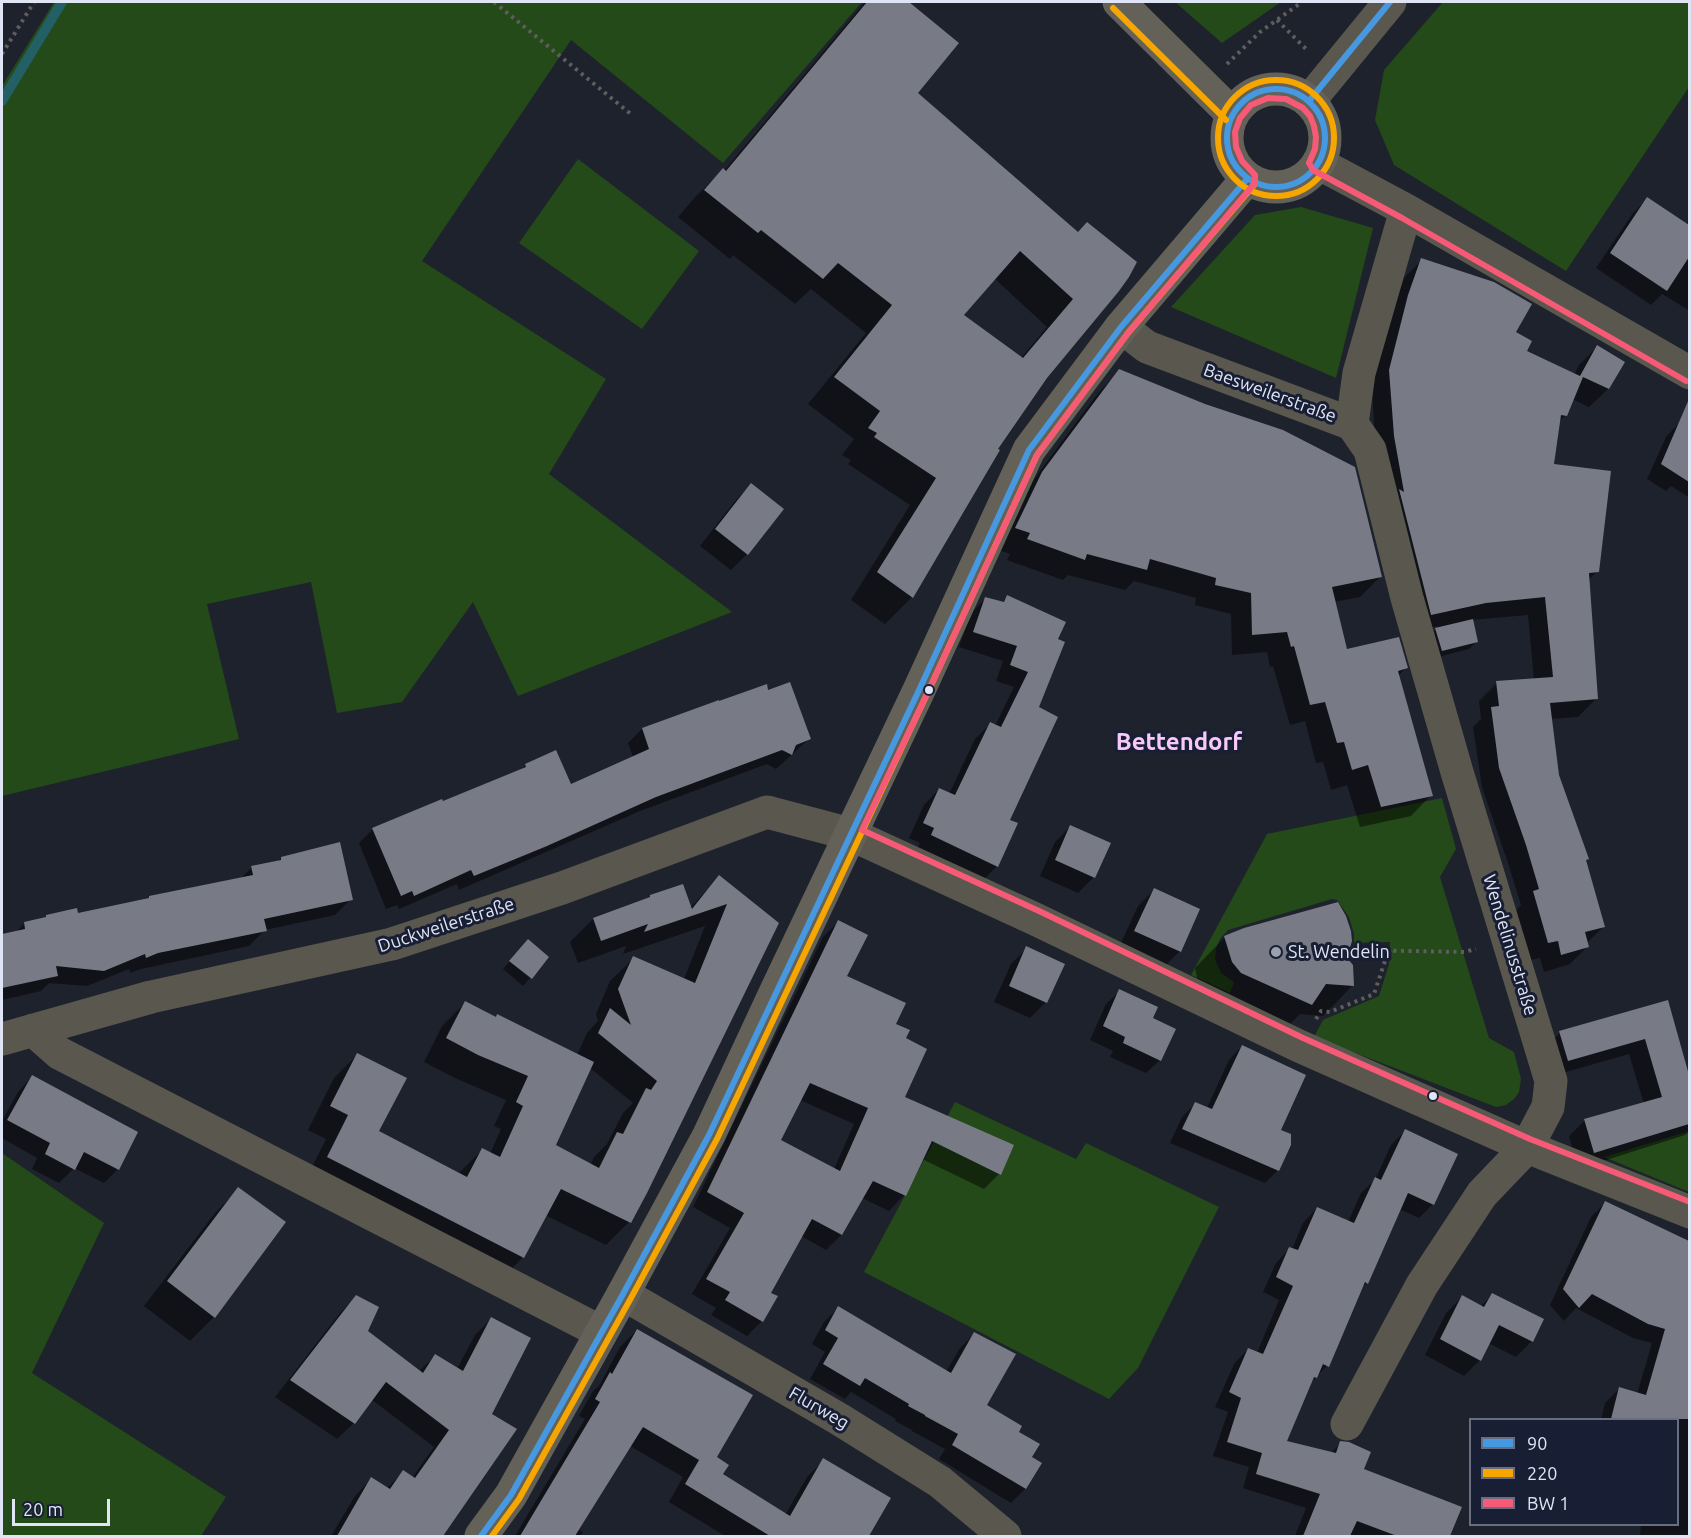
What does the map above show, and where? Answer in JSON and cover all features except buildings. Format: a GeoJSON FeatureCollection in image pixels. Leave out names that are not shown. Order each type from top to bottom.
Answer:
{"type":"FeatureCollection","features":[{"type":"Feature","properties":{"kind":"main road"},"geometry":{"type":"LineString","coordinates":[[1119,2],[1232,114]]}},
{"type":"Feature","properties":{"kind":"main road"},"geometry":{"type":"LineString","coordinates":[[1267,89],[1289,90],[1309,101],[1318,111],[1324,130],[1324,151],[1310,174],[1299,182],[1286,186],[1259,185],[1247,179],[1234,166],[1227,149],[1226,131],[1232,114],[1246,97],[1267,89]]}},
{"type":"Feature","properties":{"kind":"main road"},"geometry":{"type":"LineString","coordinates":[[481,1536],[511,1495],[709,1135],[920,688],[1029,450],[1121,327],[1247,179]]}},
{"type":"Feature","properties":{"kind":"street"},"geometry":{"type":"LineString","coordinates":[[1309,101],[1390,2]]}},
{"type":"Feature","properties":{"kind":"street"},"geometry":{"type":"LineString","coordinates":[[1318,163],[1406,210],[1689,373]]}},
{"type":"Feature","properties":{"kind":"street","name":"Baesweilerstraße"},"geometry":{"type":"LineString","coordinates":[[1121,327],[1147,347],[1352,424],[1359,373],[1406,210]]}},
{"type":"Feature","properties":{"kind":"street","name":"Wendelinusstraße"},"geometry":{"type":"LineString","coordinates":[[1347,1424],[1422,1285],[1482,1194],[1527,1147],[1548,1107],[1551,1081],[1407,598],[1370,450],[1352,424]]}},
{"type":"Feature","properties":{"kind":"street","name":"Duckweilerstraße"},"geometry":{"type":"LineString","coordinates":[[2,1039],[152,997],[392,944],[562,888],[767,812],[850,834],[1046,924],[1299,1046],[1527,1147],[1689,1212]]}},
{"type":"Feature","properties":{"kind":"street"},"geometry":{"type":"LineString","coordinates":[[33,1030],[59,1053],[601,1332]]}},
{"type":"Feature","properties":{"kind":"street","name":"Flurweg"},"geometry":{"type":"LineString","coordinates":[[623,1294],[839,1419],[940,1482],[1005,1536]]}},
{"type":"Feature","properties":{"kind":"path"},"geometry":{"type":"LineString","coordinates":[[2,54],[34,2]]}},
{"type":"Feature","properties":{"kind":"path"},"geometry":{"type":"LineString","coordinates":[[494,2],[632,115]]}},
{"type":"Feature","properties":{"kind":"path"},"geometry":{"type":"LineString","coordinates":[[1204,87],[1260,32],[1302,2]]}},
{"type":"Feature","properties":{"kind":"path"},"geometry":{"type":"LineString","coordinates":[[1277,20],[1331,74]]}},
{"type":"Feature","properties":{"kind":"path"},"geometry":{"type":"LineString","coordinates":[[1356,950],[1464,952],[1508,939]]}},
{"type":"Feature","properties":{"kind":"path"},"geometry":{"type":"LineString","coordinates":[[1299,1046],[1321,1011],[1330,1012],[1374,994],[1386,958],[1392,951]]}},
{"type":"Feature","properties":{"kind":"green space"},"geometry":{"type":"Polygon","coordinates":[[[54,2],[862,2],[723,163],[571,40],[422,261],[606,379],[549,474],[732,612],[518,696],[473,602],[402,702],[337,713],[311,582],[207,604],[239,739],[2,796],[2,86],[54,2]]]}},
{"type":"Feature","properties":{"kind":"green space"},"geometry":{"type":"Polygon","coordinates":[[[1175,2],[1281,2],[1222,43],[1175,2]]]}},
{"type":"Feature","properties":{"kind":"green space"},"geometry":{"type":"Polygon","coordinates":[[[1443,2],[1689,2],[1689,87],[1566,271],[1394,165],[1375,120],[1384,70],[1443,2]]]}},
{"type":"Feature","properties":{"kind":"green space"},"geometry":{"type":"Polygon","coordinates":[[[578,159],[699,251],[642,329],[519,243],[578,159]]]}},
{"type":"Feature","properties":{"kind":"green space"},"geometry":{"type":"Polygon","coordinates":[[[1301,207],[1373,228],[1336,378],[1171,307],[1255,215],[1301,207]]]}},
{"type":"Feature","properties":{"kind":"green space"},"geometry":{"type":"Polygon","coordinates":[[[1442,798],[1456,849],[1440,877],[1489,1038],[1514,1052],[1521,1079],[1519,1092],[1514,1099],[1506,1105],[1496,1107],[1314,1037],[1323,1020],[1379,996],[1389,964],[1390,942],[1354,943],[1349,917],[1337,900],[1332,899],[1228,930],[1220,939],[1215,959],[1221,973],[1234,982],[1230,993],[1191,975],[1267,834],[1442,798]]]}},
{"type":"Feature","properties":{"kind":"green space"},"geometry":{"type":"Polygon","coordinates":[[[955,1102],[1076,1159],[1086,1143],[1219,1207],[1138,1368],[1109,1399],[864,1272],[955,1102]]]}},
{"type":"Feature","properties":{"kind":"green space"},"geometry":{"type":"Polygon","coordinates":[[[1689,1131],[1689,1192],[1604,1157],[1689,1131]]]}},
{"type":"Feature","properties":{"kind":"green space"},"geometry":{"type":"Polygon","coordinates":[[[2,1153],[104,1223],[32,1373],[226,1497],[201,1536],[2,1536],[2,1153]]]}},
{"type":"Feature","properties":{"kind":"waterway"},"geometry":{"type":"LineString","coordinates":[[2,101],[62,2]]}},
{"type":"Feature","properties":{"kind":"transit line","name":"90"},"geometry":{"type":"LineString","coordinates":[[1309,101],[1390,2]]}},
{"type":"Feature","properties":{"kind":"transit line","name":"220"},"geometry":{"type":"LineString","coordinates":[[1113,8],[1226,120]]}},
{"type":"Feature","properties":{"kind":"transit line","name":"220"},"geometry":{"type":"LineString","coordinates":[[1276,80],[1298,84],[1317,97],[1330,116],[1334,138],[1330,160],[1317,179],[1298,192],[1276,196],[1254,192],[1235,179],[1222,160],[1218,138],[1222,116],[1235,97],[1254,84],[1276,80]]}},
{"type":"Feature","properties":{"kind":"transit line","name":"90"},"geometry":{"type":"LineString","coordinates":[[1276,89],[1295,92],[1311,103],[1322,119],[1325,138],[1322,157],[1311,173],[1295,184],[1276,187],[1257,184],[1241,173],[1230,157],[1227,138],[1230,119],[1241,103],[1257,92],[1276,89]]}},
{"type":"Feature","properties":{"kind":"transit line"},"geometry":{"type":"LineString","coordinates":[[1686,381],[1402,218],[1313,170],[1309,163],[1315,149],[1316,137],[1310,116],[1303,108],[1286,99],[1268,98],[1251,105],[1240,118],[1235,132],[1236,147],[1242,161],[1255,175],[1255,183],[1128,333],[1037,455],[862,830],[1039,911],[1303,1038],[1530,1139],[1690,1202]]}},
{"type":"Feature","properties":{"kind":"transit line","name":"90"},"geometry":{"type":"LineString","coordinates":[[481,1536],[511,1495],[709,1135],[920,688],[1029,450],[1121,327],[1247,179]]}},
{"type":"Feature","properties":{"kind":"transit line","name":"220"},"geometry":{"type":"LineString","coordinates":[[492,1536],[519,1499],[717,1139],[1037,455],[1128,333],[1254,185]]}},
{"type":"Feature","properties":{"kind":"place","name":"St. Wendelin"},"geometry":{"type":"Point","coordinates":[1276,952]}},
{"type":"Feature","properties":{"kind":"district","name":"Bettendorf"},"geometry":{"type":"Point","coordinates":[1179,742]}}]}
